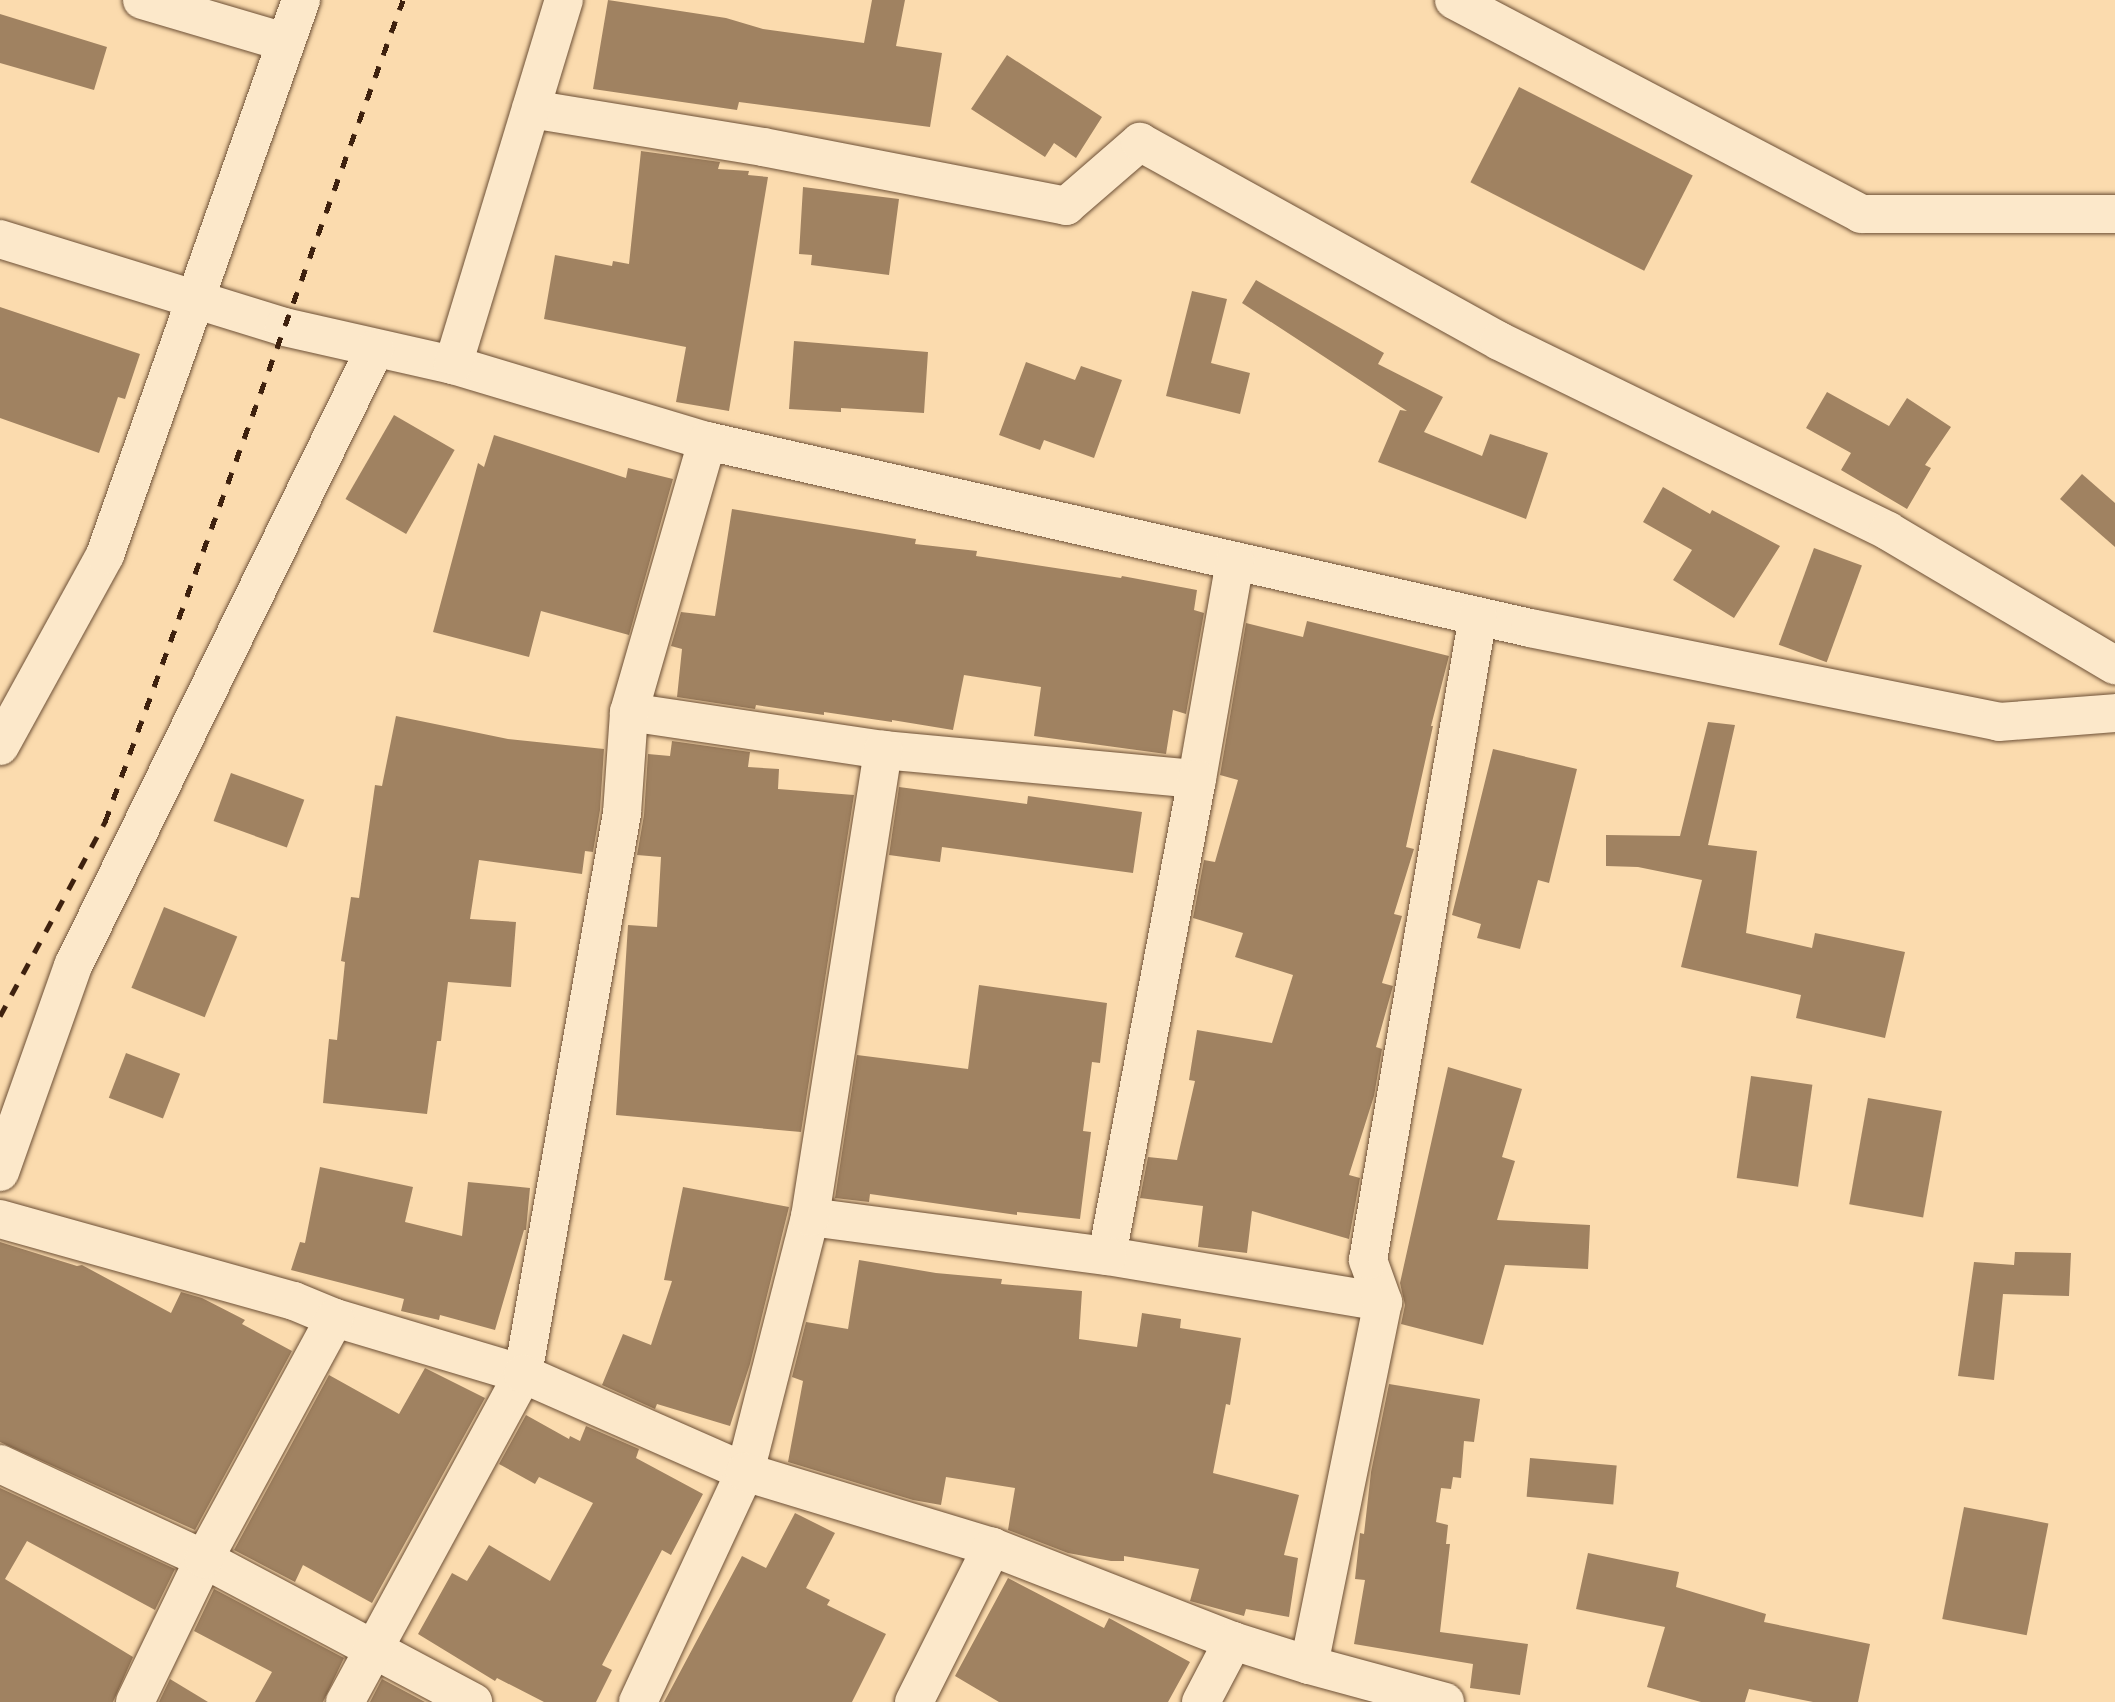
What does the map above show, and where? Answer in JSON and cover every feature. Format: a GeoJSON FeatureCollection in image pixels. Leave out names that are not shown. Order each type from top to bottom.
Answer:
{"type":"FeatureCollection","features":[{"type":"Feature","properties":{"kind":"street"},"geometry":{"type":"LineString","coordinates":[[142,0],[285,42]]}},
{"type":"Feature","properties":{"kind":"street"},"geometry":{"type":"LineString","coordinates":[[0,746],[105,555],[301,0]]}},
{"type":"Feature","properties":{"kind":"street"},"geometry":{"type":"LineString","coordinates":[[453,365],[564,0]]}},
{"type":"Feature","properties":{"kind":"street"},"geometry":{"type":"LineString","coordinates":[[1454,0],[1861,214],[2115,214]]}},
{"type":"Feature","properties":{"kind":"street"},"geometry":{"type":"LineString","coordinates":[[531,109],[763,147],[1066,206],[1140,142],[1499,341],[1888,531],[2115,665]]}},
{"type":"Feature","properties":{"kind":"street"},"geometry":{"type":"LineString","coordinates":[[0,239],[284,327],[453,365],[707,441],[1235,561],[1478,615],[1999,722],[2115,713]]}},
{"type":"Feature","properties":{"kind":"street"},"geometry":{"type":"LineString","coordinates":[[0,1172],[73,966],[375,349]]}},
{"type":"Feature","properties":{"kind":"street"},"geometry":{"type":"LineString","coordinates":[[345,1702],[523,1374],[622,813],[629,712],[707,441]]}},
{"type":"Feature","properties":{"kind":"street"},"geometry":{"type":"LineString","coordinates":[[1107,1256],[1197,779],[1235,561]]}},
{"type":"Feature","properties":{"kind":"street"},"geometry":{"type":"LineString","coordinates":[[1309,1665],[1383,1302],[1368,1260],[1478,615]]}},
{"type":"Feature","properties":{"kind":"street"},"geometry":{"type":"LineString","coordinates":[[629,712],[883,750],[1197,779]]}},
{"type":"Feature","properties":{"kind":"street"},"geometry":{"type":"LineString","coordinates":[[638,1702],[745,1472],[810,1217],[883,750]]}},
{"type":"Feature","properties":{"kind":"street"},"geometry":{"type":"LineString","coordinates":[[810,1217],[1107,1256],[1383,1302]]}},
{"type":"Feature","properties":{"kind":"street"},"geometry":{"type":"LineString","coordinates":[[0,1219],[294,1301],[335,1318],[523,1374],[745,1472],[992,1547],[1233,1641],[1445,1702]]}},
{"type":"Feature","properties":{"kind":"street"},"geometry":{"type":"LineString","coordinates":[[135,1702],[204,1559],[335,1318]]}},
{"type":"Feature","properties":{"kind":"street"},"geometry":{"type":"LineString","coordinates":[[0,1464],[204,1559],[473,1702]]}},
{"type":"Feature","properties":{"kind":"street"},"geometry":{"type":"LineString","coordinates":[[914,1702],[992,1547]]}},
{"type":"Feature","properties":{"kind":"street"},"geometry":{"type":"LineString","coordinates":[[1201,1702],[1233,1641]]}},
{"type":"Feature","properties":{"kind":"building"},"geometry":{"type":"Polygon","coordinates":[[[608,0],[726,18],[763,29],[864,43],[872,0],[905,0],[896,46],[942,53],[930,127],[739,102],[737,110],[593,89],[608,0]]]}},
{"type":"Feature","properties":{"kind":"building"},"geometry":{"type":"Polygon","coordinates":[[[0,14],[107,47],[94,90],[0,63],[0,14]]]}},
{"type":"Feature","properties":{"kind":"building"},"geometry":{"type":"Polygon","coordinates":[[[1007,55],[1102,117],[1076,158],[1054,143],[1045,157],[971,109],[1007,55]]]}},
{"type":"Feature","properties":{"kind":"building"},"geometry":{"type":"Polygon","coordinates":[[[1519,87],[1693,176],[1644,271],[1470,182],[1519,87]]]}},
{"type":"Feature","properties":{"kind":"building"},"geometry":{"type":"Polygon","coordinates":[[[641,151],[720,162],[718,169],[749,171],[748,175],[768,177],[729,411],[676,402],[686,347],[544,319],[555,255],[612,266],[613,261],[629,264],[641,151]]]}},
{"type":"Feature","properties":{"kind":"building"},"geometry":{"type":"Polygon","coordinates":[[[803,187],[899,199],[889,275],[811,265],[812,255],[799,254],[803,187]]]}},
{"type":"Feature","properties":{"kind":"building"},"geometry":{"type":"Polygon","coordinates":[[[1256,280],[1384,353],[1378,364],[1443,397],[1424,432],[1482,456],[1490,434],[1548,453],[1526,519],[1378,462],[1400,410],[1407,411],[1242,303],[1256,280]]]}},
{"type":"Feature","properties":{"kind":"building"},"geometry":{"type":"Polygon","coordinates":[[[1192,291],[1227,299],[1211,363],[1250,373],[1240,414],[1166,396],[1192,291]]]}},
{"type":"Feature","properties":{"kind":"building"},"geometry":{"type":"Polygon","coordinates":[[[0,307],[140,354],[125,399],[118,397],[99,453],[0,418],[0,307]]]}},
{"type":"Feature","properties":{"kind":"building"},"geometry":{"type":"Polygon","coordinates":[[[794,341],[928,352],[924,413],[841,408],[841,412],[789,409],[794,341]]]}},
{"type":"Feature","properties":{"kind":"building"},"geometry":{"type":"Polygon","coordinates":[[[1026,362],[1075,380],[1081,366],[1122,380],[1094,458],[1044,440],[1040,450],[999,435],[1026,362]]]}},
{"type":"Feature","properties":{"kind":"building"},"geometry":{"type":"Polygon","coordinates":[[[1827,392],[1889,426],[1907,398],[1951,427],[1925,465],[1931,468],[1907,509],[1841,470],[1851,453],[1806,428],[1827,392]]]}},
{"type":"Feature","properties":{"kind":"building"},"geometry":{"type":"Polygon","coordinates":[[[394,415],[455,450],[406,534],[346,499],[394,415]]]}},
{"type":"Feature","properties":{"kind":"building"},"geometry":{"type":"Polygon","coordinates":[[[494,435],[626,478],[628,468],[673,479],[629,635],[541,611],[529,657],[433,632],[478,463],[484,467],[494,435]]]}},
{"type":"Feature","properties":{"kind":"building"},"geometry":{"type":"Polygon","coordinates":[[[2082,474],[2115,503],[2115,547],[2060,499],[2082,474]]]}},
{"type":"Feature","properties":{"kind":"building"},"geometry":{"type":"Polygon","coordinates":[[[1663,487],[1710,514],[1712,510],[1780,546],[1734,618],[1673,580],[1692,550],[1643,522],[1663,487]]]}},
{"type":"Feature","properties":{"kind":"building"},"geometry":{"type":"Polygon","coordinates":[[[732,509],[916,539],[915,544],[977,551],[976,556],[1121,578],[1122,576],[1197,590],[1194,610],[1204,613],[1186,714],[1173,710],[1166,754],[1034,736],[1041,687],[964,675],[953,730],[892,720],[824,712],[824,715],[756,705],[755,709],[677,697],[682,649],[671,646],[681,612],[715,616],[732,509]]]}},
{"type":"Feature","properties":{"kind":"building"},"geometry":{"type":"Polygon","coordinates":[[[1814,548],[1862,565],[1827,662],[1779,645],[1814,548]]]}},
{"type":"Feature","properties":{"kind":"building"},"geometry":{"type":"Polygon","coordinates":[[[1307,621],[1449,656],[1431,726],[1406,847],[1414,849],[1394,914],[1402,916],[1382,983],[1393,986],[1376,1047],[1382,1049],[1374,1096],[1349,1175],[1360,1178],[1349,1239],[1252,1211],[1247,1253],[1198,1247],[1203,1206],[1140,1198],[1148,1157],[1177,1160],[1195,1081],[1189,1080],[1197,1030],[1272,1043],[1293,975],[1235,957],[1243,933],[1193,918],[1204,860],[1215,862],[1238,780],[1220,775],[1246,623],[1303,637],[1307,621]]]}},
{"type":"Feature","properties":{"kind":"building"},"geometry":{"type":"Polygon","coordinates":[[[396,716],[508,739],[604,749],[600,810],[593,852],[585,851],[582,874],[479,860],[470,919],[516,922],[511,987],[448,982],[441,1041],[437,1041],[427,1114],[323,1103],[329,1039],[337,1040],[345,962],[341,961],[351,897],[359,898],[375,785],[382,786],[396,716]]]}},
{"type":"Feature","properties":{"kind":"building"},"geometry":{"type":"Polygon","coordinates":[[[1708,722],[1735,725],[1708,845],[1757,851],[1746,933],[1812,948],[1815,933],[1905,952],[1885,1038],[1796,1018],[1801,995],[1681,967],[1702,880],[1638,867],[1606,866],[1606,835],[1680,836],[1708,722]]]}},
{"type":"Feature","properties":{"kind":"building"},"geometry":{"type":"Polygon","coordinates":[[[672,741],[750,752],[748,767],[779,769],[778,789],[854,795],[801,1132],[616,1115],[628,925],[657,927],[661,857],[637,855],[644,815],[648,754],[670,756],[672,741]]]}},
{"type":"Feature","properties":{"kind":"building"},"geometry":{"type":"Polygon","coordinates":[[[1493,749],[1577,769],[1549,883],[1538,880],[1520,949],[1477,938],[1481,924],[1452,915],[1493,749]]]}},
{"type":"Feature","properties":{"kind":"building"},"geometry":{"type":"Polygon","coordinates":[[[231,773],[304,800],[287,848],[214,821],[231,773]]]}},
{"type":"Feature","properties":{"kind":"building"},"geometry":{"type":"Polygon","coordinates":[[[899,787],[1027,804],[1028,796],[1142,812],[1133,873],[942,847],[940,862],[889,855],[899,787]]]}},
{"type":"Feature","properties":{"kind":"building"},"geometry":{"type":"Polygon","coordinates":[[[164,907],[237,937],[205,1017],[131,988],[164,907]]]}},
{"type":"Feature","properties":{"kind":"building"},"geometry":{"type":"Polygon","coordinates":[[[979,985],[1107,1003],[1100,1063],[1092,1062],[1083,1131],[1091,1132],[1080,1219],[1017,1212],[1017,1215],[870,1194],[869,1202],[835,1198],[857,1055],[968,1069],[979,985]]]}},
{"type":"Feature","properties":{"kind":"building"},"geometry":{"type":"Polygon","coordinates":[[[126,1053],[180,1074],[163,1119],[109,1098],[126,1053]]]}},
{"type":"Feature","properties":{"kind":"building"},"geometry":{"type":"Polygon","coordinates":[[[1448,1067],[1522,1089],[1502,1157],[1515,1161],[1497,1220],[1590,1225],[1588,1269],[1505,1265],[1483,1345],[1401,1324],[1405,1305],[1400,1283],[1448,1067]]]}},
{"type":"Feature","properties":{"kind":"building"},"geometry":{"type":"Polygon","coordinates":[[[1751,1076],[1812,1085],[1798,1187],[1737,1178],[1751,1076]]]}},
{"type":"Feature","properties":{"kind":"building"},"geometry":{"type":"Polygon","coordinates":[[[1868,1098],[1942,1111],[1923,1217],[1849,1204],[1868,1098]]]}},
{"type":"Feature","properties":{"kind":"building"},"geometry":{"type":"Polygon","coordinates":[[[320,1167],[413,1187],[405,1222],[462,1236],[468,1182],[530,1188],[526,1230],[495,1330],[440,1315],[439,1320],[401,1311],[404,1299],[291,1270],[300,1242],[305,1243],[320,1167]]]}},
{"type":"Feature","properties":{"kind":"building"},"geometry":{"type":"Polygon","coordinates":[[[683,1187],[789,1207],[750,1364],[730,1426],[657,1404],[655,1409],[602,1385],[623,1334],[651,1345],[672,1281],[664,1280],[683,1187]]]}},
{"type":"Feature","properties":{"kind":"building"},"geometry":{"type":"Polygon","coordinates":[[[0,1242],[77,1266],[82,1265],[171,1313],[181,1292],[202,1298],[245,1320],[242,1324],[292,1351],[195,1530],[0,1442],[0,1242]]]}},
{"type":"Feature","properties":{"kind":"building"},"geometry":{"type":"Polygon","coordinates":[[[2015,1252],[2071,1253],[2069,1296],[2003,1294],[1994,1380],[1958,1376],[1974,1262],[2014,1265],[2015,1252]]]}},
{"type":"Feature","properties":{"kind":"building"},"geometry":{"type":"Polygon","coordinates":[[[859,1260],[936,1273],[1002,1279],[1001,1284],[1082,1291],[1079,1339],[1137,1347],[1142,1313],[1181,1319],[1180,1328],[1241,1338],[1230,1405],[1226,1404],[1213,1473],[1299,1495],[1284,1555],[1298,1558],[1289,1617],[1246,1609],[1244,1616],[1190,1601],[1199,1569],[1124,1556],[1124,1561],[1111,1561],[1068,1553],[1008,1530],[1015,1488],[946,1477],[941,1505],[913,1500],[788,1462],[803,1381],[792,1377],[806,1322],[848,1329],[859,1260]]]}},
{"type":"Feature","properties":{"kind":"building"},"geometry":{"type":"Polygon","coordinates":[[[425,1368],[485,1398],[372,1603],[303,1565],[295,1582],[234,1550],[329,1375],[399,1414],[425,1368]]]}},
{"type":"Feature","properties":{"kind":"building"},"geometry":{"type":"Polygon","coordinates":[[[1389,1384],[1480,1399],[1474,1442],[1464,1441],[1461,1478],[1453,1477],[1451,1489],[1441,1488],[1436,1522],[1448,1525],[1446,1544],[1450,1544],[1440,1632],[1528,1644],[1520,1695],[1470,1688],[1473,1664],[1354,1644],[1365,1580],[1355,1579],[1360,1533],[1364,1534],[1371,1472],[1389,1384]]]}},
{"type":"Feature","properties":{"kind":"building"},"geometry":{"type":"Polygon","coordinates":[[[526,1415],[569,1439],[570,1436],[580,1441],[586,1426],[639,1449],[636,1458],[703,1494],[671,1555],[662,1550],[602,1665],[612,1670],[596,1702],[544,1702],[497,1678],[495,1681],[418,1634],[452,1573],[467,1581],[489,1545],[550,1581],[593,1503],[539,1477],[535,1484],[499,1464],[526,1415]]]}},
{"type":"Feature","properties":{"kind":"building"},"geometry":{"type":"Polygon","coordinates":[[[1530,1458],[1617,1466],[1613,1504],[1527,1497],[1530,1458]]]}},
{"type":"Feature","properties":{"kind":"building"},"geometry":{"type":"Polygon","coordinates":[[[0,1488],[175,1569],[155,1610],[27,1541],[5,1579],[133,1657],[113,1702],[0,1702],[0,1488]]]}},
{"type":"Feature","properties":{"kind":"building"},"geometry":{"type":"Polygon","coordinates":[[[1964,1507],[2048,1523],[2027,1635],[1942,1619],[1964,1507]]]}},
{"type":"Feature","properties":{"kind":"building"},"geometry":{"type":"Polygon","coordinates":[[[795,1513],[835,1533],[806,1588],[830,1600],[827,1605],[886,1634],[852,1702],[664,1702],[742,1556],[766,1568],[795,1513]]]}},
{"type":"Feature","properties":{"kind":"building"},"geometry":{"type":"Polygon","coordinates":[[[1588,1553],[1679,1572],[1676,1587],[1766,1614],[1764,1622],[1870,1644],[1858,1702],[1813,1702],[1749,1689],[1745,1702],[1701,1702],[1647,1687],[1665,1627],[1576,1609],[1588,1553]]]}},
{"type":"Feature","properties":{"kind":"building"},"geometry":{"type":"Polygon","coordinates":[[[1008,1578],[1104,1628],[1109,1618],[1190,1662],[1168,1702],[999,1702],[955,1676],[1008,1578]]]}},
{"type":"Feature","properties":{"kind":"building"},"geometry":{"type":"Polygon","coordinates":[[[214,1589],[344,1658],[323,1702],[255,1702],[272,1672],[194,1631],[214,1589]]]}},
{"type":"Feature","properties":{"kind":"building"},"geometry":{"type":"Polygon","coordinates":[[[170,1679],[208,1702],[159,1702],[170,1679]]]}},
{"type":"Feature","properties":{"kind":"building"},"geometry":{"type":"Polygon","coordinates":[[[382,1679],[425,1702],[370,1702],[382,1679]]]}},
{"type":"Feature","properties":{"kind":"railway"},"geometry":{"type":"LineString","coordinates":[[0,1016],[105,822],[403,0]]}}]}
